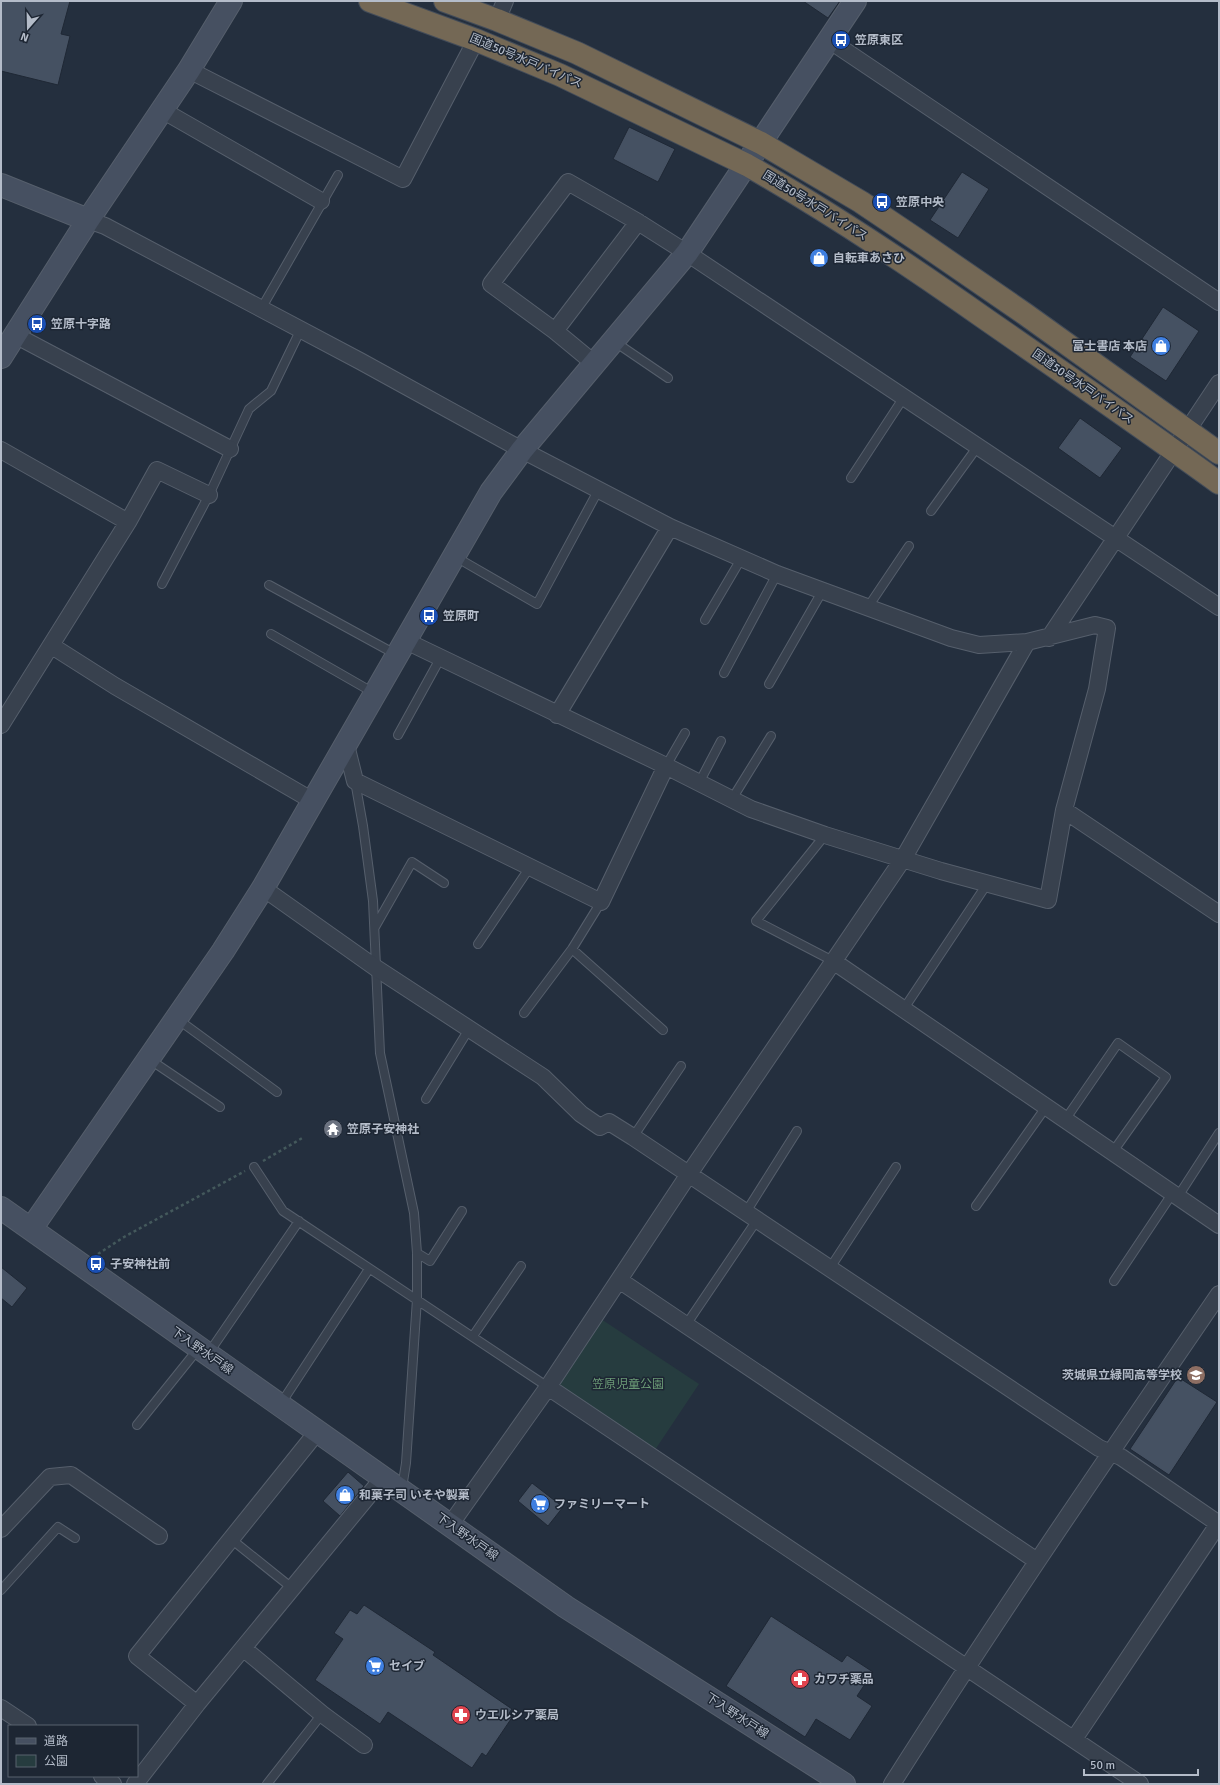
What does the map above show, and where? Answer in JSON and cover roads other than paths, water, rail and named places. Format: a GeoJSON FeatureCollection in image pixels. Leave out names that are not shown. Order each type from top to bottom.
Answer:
{"type":"FeatureCollection","features":[{"type":"Feature","properties":{"kind":"highway","name":"国道50号水戸バイパス"},"geometry":{"type":"LineString","coordinates":[[370,1],[476,40],[605,95],[747,165],[846,224],[904,262],[1219,483]]}},
{"type":"Feature","properties":{"kind":"highway"},"geometry":{"type":"LineString","coordinates":[[445,1],[501,10],[577,53],[761,143],[861,202],[916,239],[1025,314],[1219,453]]}},
{"type":"Feature","properties":{"kind":"street"},"geometry":{"type":"LineString","coordinates":[[1,356],[88,220],[188,70],[231,1]]}},
{"type":"Feature","properties":{"kind":"street"},"geometry":{"type":"LineString","coordinates":[[31,1229],[223,951],[346,745],[491,492],[522,450],[615,342],[687,254],[855,1]]}},
{"type":"Feature","properties":{"kind":"street"},"geometry":{"type":"LineString","coordinates":[[188,70],[403,179],[476,40]]}},
{"type":"Feature","properties":{"kind":"street"},"geometry":{"type":"LineString","coordinates":[[829,40],[1219,302]]}},
{"type":"Feature","properties":{"kind":"street"},"geometry":{"type":"LineString","coordinates":[[162,110],[321,201]]}},
{"type":"Feature","properties":{"kind":"street"},"geometry":{"type":"LineString","coordinates":[[595,364],[555,331],[491,284],[568,182],[638,222],[1219,607]]}},
{"type":"Feature","properties":{"kind":"street"},"geometry":{"type":"LineString","coordinates":[[1,185],[105,226],[360,361],[522,450],[670,527],[778,574],[951,638],[979,646],[1027,642],[1049,638],[1095,625],[1107,628],[1097,689],[1064,810],[1048,900],[987,884],[903,859],[825,835],[751,809],[441,657],[402,648]]}},
{"type":"Feature","properties":{"kind":"street"},"geometry":{"type":"LineString","coordinates":[[555,331],[638,222]]}},
{"type":"Feature","properties":{"kind":"street"},"geometry":{"type":"LineString","coordinates":[[15,335],[230,449]]}},
{"type":"Feature","properties":{"kind":"street"},"geometry":{"type":"LineString","coordinates":[[1049,638],[1219,383]]}},
{"type":"Feature","properties":{"kind":"street"},"geometry":{"type":"LineString","coordinates":[[1,450],[128,522]]}},
{"type":"Feature","properties":{"kind":"street"},"geometry":{"type":"LineString","coordinates":[[1,725],[52,646],[128,522],[157,470],[209,495]]}},
{"type":"Feature","properties":{"kind":"street"},"geometry":{"type":"LineString","coordinates":[[557,715],[670,527]]}},
{"type":"Feature","properties":{"kind":"street"},"geometry":{"type":"LineString","coordinates":[[450,1525],[548,1387],[689,1174],[903,859],[1027,642]]}},
{"type":"Feature","properties":{"kind":"street"},"geometry":{"type":"LineString","coordinates":[[52,646],[115,686],[313,801]]}},
{"type":"Feature","properties":{"kind":"street"},"geometry":{"type":"LineString","coordinates":[[346,745],[355,781],[601,902],[666,766]]}},
{"type":"Feature","properties":{"kind":"street"},"geometry":{"type":"LineString","coordinates":[[1064,810],[1219,914]]}},
{"type":"Feature","properties":{"kind":"street"},"geometry":{"type":"LineString","coordinates":[[262,888],[376,968],[543,1076],[581,1114],[600,1127],[609,1122],[633,1137],[1099,1448],[1121,1457],[1219,1523],[1074,1739]]}},
{"type":"Feature","properties":{"kind":"street"},"geometry":{"type":"LineString","coordinates":[[833,962],[1219,1225]]}},
{"type":"Feature","properties":{"kind":"street","name":"下入野水戸線"},"geometry":{"type":"LineString","coordinates":[[1,1208],[566,1607],[844,1784]]}},
{"type":"Feature","properties":{"kind":"street"},"geometry":{"type":"LineString","coordinates":[[619,1280],[1037,1561]]}},
{"type":"Feature","properties":{"kind":"street"},"geometry":{"type":"LineString","coordinates":[[892,1784],[967,1666],[1037,1561],[1219,1294]]}},
{"type":"Feature","properties":{"kind":"street"},"geometry":{"type":"LineString","coordinates":[[548,1387],[967,1666],[1140,1784]]}},
{"type":"Feature","properties":{"kind":"street"},"geometry":{"type":"LineString","coordinates":[[197,1704],[137,1656],[317,1432]]}},
{"type":"Feature","properties":{"kind":"street"},"geometry":{"type":"LineString","coordinates":[[1,1529],[50,1477],[71,1475],[159,1536]]}},
{"type":"Feature","properties":{"kind":"street"},"geometry":{"type":"LineString","coordinates":[[136,1784],[197,1704],[383,1478]]}},
{"type":"Feature","properties":{"kind":"street"},"geometry":{"type":"LineString","coordinates":[[243,1648],[322,1714],[364,1745]]}},
{"type":"Feature","properties":{"kind":"street"},"geometry":{"type":"LineString","coordinates":[[1,1708],[26,1725]]}},
{"type":"Feature","properties":{"kind":"street"},"geometry":{"type":"LineString","coordinates":[[103,1777],[113,1784]]}},
{"type":"Feature","properties":{"kind":"lane"},"geometry":{"type":"LineString","coordinates":[[261,309],[321,201],[338,175]]}},
{"type":"Feature","properties":{"kind":"lane"},"geometry":{"type":"LineString","coordinates":[[162,584],[209,495],[249,409],[271,392],[300,330]]}},
{"type":"Feature","properties":{"kind":"lane"},"geometry":{"type":"LineString","coordinates":[[615,342],[668,378]]}},
{"type":"Feature","properties":{"kind":"lane"},"geometry":{"type":"LineString","coordinates":[[851,478],[904,397]]}},
{"type":"Feature","properties":{"kind":"lane"},"geometry":{"type":"LineString","coordinates":[[931,512],[978,446]]}},
{"type":"Feature","properties":{"kind":"lane"},"geometry":{"type":"LineString","coordinates":[[454,556],[537,604],[599,489]]}},
{"type":"Feature","properties":{"kind":"lane"},"geometry":{"type":"LineString","coordinates":[[868,607],[909,546]]}},
{"type":"Feature","properties":{"kind":"lane"},"geometry":{"type":"LineString","coordinates":[[705,620],[741,559]]}},
{"type":"Feature","properties":{"kind":"lane"},"geometry":{"type":"LineString","coordinates":[[724,673],[778,574]]}},
{"type":"Feature","properties":{"kind":"lane"},"geometry":{"type":"LineString","coordinates":[[269,585],[402,648]]}},
{"type":"Feature","properties":{"kind":"lane"},"geometry":{"type":"LineString","coordinates":[[769,684],[823,590]]}},
{"type":"Feature","properties":{"kind":"lane"},"geometry":{"type":"LineString","coordinates":[[271,634],[375,693]]}},
{"type":"Feature","properties":{"kind":"lane"},"geometry":{"type":"LineString","coordinates":[[398,736],[441,657]]}},
{"type":"Feature","properties":{"kind":"lane"},"geometry":{"type":"LineString","coordinates":[[666,766],[685,733]]}},
{"type":"Feature","properties":{"kind":"lane"},"geometry":{"type":"LineString","coordinates":[[732,799],[771,736]]}},
{"type":"Feature","properties":{"kind":"lane"},"geometry":{"type":"LineString","coordinates":[[699,783],[720,742]]}},
{"type":"Feature","properties":{"kind":"lane"},"geometry":{"type":"LineString","coordinates":[[355,781],[363,826],[373,901],[380,1053],[414,1213],[417,1253],[417,1299],[406,1463],[402,1491]]}},
{"type":"Feature","properties":{"kind":"lane"},"geometry":{"type":"LineString","coordinates":[[825,835],[756,921],[833,962]]}},
{"type":"Feature","properties":{"kind":"lane"},"geometry":{"type":"LineString","coordinates":[[374,927],[412,862],[444,883]]}},
{"type":"Feature","properties":{"kind":"lane"},"geometry":{"type":"LineString","coordinates":[[478,944],[530,867]]}},
{"type":"Feature","properties":{"kind":"lane"},"geometry":{"type":"LineString","coordinates":[[903,1010],[987,884]]}},
{"type":"Feature","properties":{"kind":"lane"},"geometry":{"type":"LineString","coordinates":[[524,1013],[572,950],[601,902]]}},
{"type":"Feature","properties":{"kind":"lane"},"geometry":{"type":"LineString","coordinates":[[572,950],[663,1030]]}},
{"type":"Feature","properties":{"kind":"lane"},"geometry":{"type":"LineString","coordinates":[[176,1018],[277,1092]]}},
{"type":"Feature","properties":{"kind":"lane"},"geometry":{"type":"LineString","coordinates":[[426,1099],[469,1029]]}},
{"type":"Feature","properties":{"kind":"lane"},"geometry":{"type":"LineString","coordinates":[[1065,1120],[1118,1043],[1166,1077],[1112,1152]]}},
{"type":"Feature","properties":{"kind":"lane"},"geometry":{"type":"LineString","coordinates":[[148,1058],[220,1107]]}},
{"type":"Feature","properties":{"kind":"lane"},"geometry":{"type":"LineString","coordinates":[[633,1137],[682,1066]]}},
{"type":"Feature","properties":{"kind":"lane"},"geometry":{"type":"LineString","coordinates":[[976,1206],[1046,1107]]}},
{"type":"Feature","properties":{"kind":"lane"},"geometry":{"type":"LineString","coordinates":[[686,1325],[751,1216],[797,1131]]}},
{"type":"Feature","properties":{"kind":"lane"},"geometry":{"type":"LineString","coordinates":[[1114,1281],[1219,1133]]}},
{"type":"Feature","properties":{"kind":"lane"},"geometry":{"type":"LineString","coordinates":[[254,1167],[283,1211],[548,1387]]}},
{"type":"Feature","properties":{"kind":"lane"},"geometry":{"type":"LineString","coordinates":[[830,1268],[896,1167]]}},
{"type":"Feature","properties":{"kind":"lane"},"geometry":{"type":"LineString","coordinates":[[417,1253],[430,1261],[462,1211]]}},
{"type":"Feature","properties":{"kind":"lane"},"geometry":{"type":"LineString","coordinates":[[137,1425],[203,1351],[299,1221]]}},
{"type":"Feature","properties":{"kind":"lane"},"geometry":{"type":"LineString","coordinates":[[473,1336],[521,1266]]}},
{"type":"Feature","properties":{"kind":"lane"},"geometry":{"type":"LineString","coordinates":[[280,1406],[369,1269]]}},
{"type":"Feature","properties":{"kind":"lane"},"geometry":{"type":"LineString","coordinates":[[1,1590],[58,1527],[75,1538]]}},
{"type":"Feature","properties":{"kind":"lane"},"geometry":{"type":"LineString","coordinates":[[230,1539],[292,1588]]}},
{"type":"Feature","properties":{"kind":"lane"},"geometry":{"type":"LineString","coordinates":[[267,1784],[322,1714]]}},
{"type":"Feature","properties":{"kind":"place","name":"笠原東区"},"geometry":{"type":"Point","coordinates":[841,40]}},
{"type":"Feature","properties":{"kind":"place","name":"笠原中央"},"geometry":{"type":"Point","coordinates":[882,202]}},
{"type":"Feature","properties":{"kind":"place","name":"自転車あさひ"},"geometry":{"type":"Point","coordinates":[819,258]}},
{"type":"Feature","properties":{"kind":"place","name":"笠原十字路"},"geometry":{"type":"Point","coordinates":[37,324]}},
{"type":"Feature","properties":{"kind":"place","name":"富士書店 本店"},"geometry":{"type":"Point","coordinates":[1161,346]}},
{"type":"Feature","properties":{"kind":"place","name":"笠原町"},"geometry":{"type":"Point","coordinates":[429,616]}},
{"type":"Feature","properties":{"kind":"place","name":"笠原子安神社"},"geometry":{"type":"Point","coordinates":[333,1129]}},
{"type":"Feature","properties":{"kind":"place","name":"子安神社前"},"geometry":{"type":"Point","coordinates":[96,1264]}},
{"type":"Feature","properties":{"kind":"place","name":"茨城県立緑岡高等学校"},"geometry":{"type":"Point","coordinates":[1196,1375]}},
{"type":"Feature","properties":{"kind":"place","name":"和菓子司 いそや製菓"},"geometry":{"type":"Point","coordinates":[345,1495]}},
{"type":"Feature","properties":{"kind":"place","name":"ファミリーマート"},"geometry":{"type":"Point","coordinates":[540,1504]}},
{"type":"Feature","properties":{"kind":"place","name":"セイブ"},"geometry":{"type":"Point","coordinates":[375,1666]}},
{"type":"Feature","properties":{"kind":"place","name":"カワチ薬品"},"geometry":{"type":"Point","coordinates":[800,1679]}},
{"type":"Feature","properties":{"kind":"place","name":"ウエルシア薬局"},"geometry":{"type":"Point","coordinates":[461,1715]}},
{"type":"Feature","properties":{"kind":"park label","name":"笠原児童公園"},"geometry":{"type":"Point","coordinates":[628,1384]}}]}
